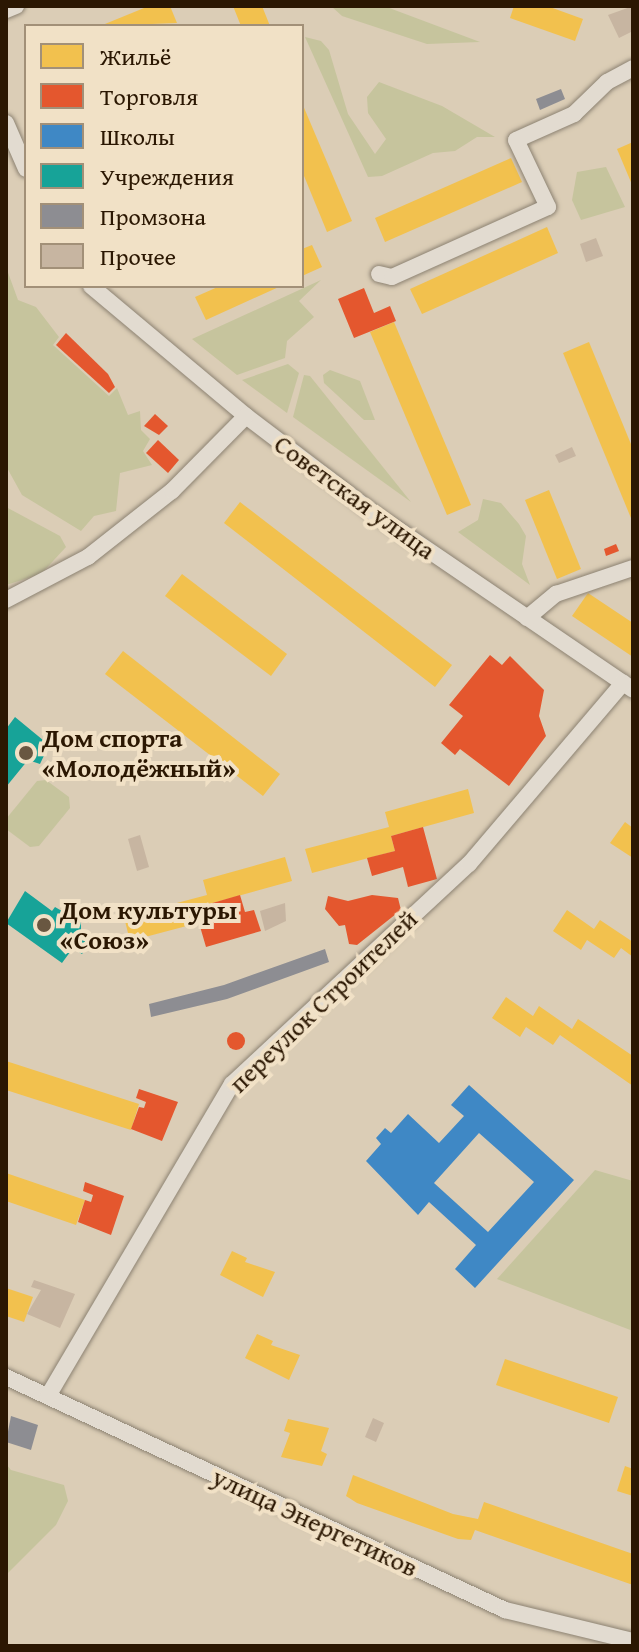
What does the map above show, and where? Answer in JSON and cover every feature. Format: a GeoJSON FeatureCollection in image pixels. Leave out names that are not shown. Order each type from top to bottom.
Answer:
{"type":"FeatureCollection","features":[{"type":"Feature","properties":{"kind":"street"},"geometry":{"type":"LineString","coordinates":[[6,10],[16,6]]}},
{"type":"Feature","properties":{"kind":"street"},"geometry":{"type":"LineString","coordinates":[[379,274],[392,277],[548,207],[516,140],[574,114],[607,82],[633,68]]}},
{"type":"Feature","properties":{"kind":"street"},"geometry":{"type":"LineString","coordinates":[[6,123],[24,164]]}},
{"type":"Feature","properties":{"kind":"street","name":"Советская улица"},"geometry":{"type":"LineString","coordinates":[[93,288],[246,416],[371,511],[628,687]]}},
{"type":"Feature","properties":{"kind":"street"},"geometry":{"type":"LineString","coordinates":[[6,600],[88,557],[172,491],[246,416]]}},
{"type":"Feature","properties":{"kind":"street"},"geometry":{"type":"LineString","coordinates":[[527,618],[556,594],[633,568]]}},
{"type":"Feature","properties":{"kind":"street","name":"переулок Строителей"},"geometry":{"type":"LineString","coordinates":[[48,1396],[222,1096],[342,977],[469,864],[628,687]]}},
{"type":"Feature","properties":{"kind":"street","name":"улица Энергетиков"},"geometry":{"type":"LineString","coordinates":[[6,1377],[505,1610],[633,1641]]}},
{"type":"Feature","properties":{"kind":"shaded area"},"geometry":{"type":"Polygon","coordinates":[[[331,6],[384,6],[480,42],[427,44],[342,16],[331,6]]]}},
{"type":"Feature","properties":{"kind":"shaded area"},"geometry":{"type":"Polygon","coordinates":[[[305,37],[321,41],[329,50],[348,114],[375,154],[386,139],[368,113],[367,97],[379,82],[442,106],[495,137],[477,137],[455,151],[433,153],[382,176],[368,177],[305,37]]]}},
{"type":"Feature","properties":{"kind":"shaded area"},"geometry":{"type":"Polygon","coordinates":[[[606,167],[625,207],[581,220],[572,200],[577,172],[606,167]]]}},
{"type":"Feature","properties":{"kind":"shaded area"},"geometry":{"type":"Polygon","coordinates":[[[6,267],[18,300],[36,307],[59,337],[53,345],[109,396],[117,388],[128,415],[140,411],[141,430],[150,439],[143,451],[152,465],[120,473],[116,511],[94,516],[81,531],[22,495],[6,466],[6,267]]]}},
{"type":"Feature","properties":{"kind":"shaded area"},"geometry":{"type":"Polygon","coordinates":[[[321,280],[299,301],[314,317],[287,341],[285,358],[237,375],[192,339],[304,288],[321,280]]]}},
{"type":"Feature","properties":{"kind":"shaded area"},"geometry":{"type":"Polygon","coordinates":[[[288,364],[299,373],[287,413],[242,380],[288,364]]]}},
{"type":"Feature","properties":{"kind":"shaded area"},"geometry":{"type":"Polygon","coordinates":[[[330,370],[360,381],[375,420],[364,420],[324,383],[323,375],[330,370]]]}},
{"type":"Feature","properties":{"kind":"shaded area"},"geometry":{"type":"Polygon","coordinates":[[[304,375],[310,376],[411,502],[293,417],[304,375]]]}},
{"type":"Feature","properties":{"kind":"shaded area"},"geometry":{"type":"Polygon","coordinates":[[[483,499],[501,503],[526,536],[522,564],[530,585],[458,532],[478,520],[483,499]]]}},
{"type":"Feature","properties":{"kind":"shaded area"},"geometry":{"type":"Polygon","coordinates":[[[6,507],[60,536],[66,547],[41,574],[6,585],[6,507]]]}},
{"type":"Feature","properties":{"kind":"shaded area"},"geometry":{"type":"Polygon","coordinates":[[[46,780],[69,797],[70,808],[39,846],[30,847],[6,829],[6,819],[37,781],[46,780]]]}},
{"type":"Feature","properties":{"kind":"shaded area"},"geometry":{"type":"Polygon","coordinates":[[[595,1170],[633,1181],[633,1331],[497,1279],[595,1170]]]}},
{"type":"Feature","properties":{"kind":"shaded area"},"geometry":{"type":"Polygon","coordinates":[[[6,1464],[11,1470],[64,1485],[68,1501],[56,1525],[6,1575],[6,1464]]]}},
{"type":"Feature","properties":{"kind":"building: Жильё"},"geometry":{"type":"Polygon","coordinates":[[[149,6],[170,6],[177,23],[151,24],[105,24],[149,6]]]}},
{"type":"Feature","properties":{"kind":"building: Жильё"},"geometry":{"type":"Polygon","coordinates":[[[233,6],[262,6],[269,24],[240,24],[233,6]]]}},
{"type":"Feature","properties":{"kind":"building: Жильё"},"geometry":{"type":"Polygon","coordinates":[[[514,6],[547,6],[583,19],[575,41],[510,18],[514,6]]]}},
{"type":"Feature","properties":{"kind":"building: Жильё"},"geometry":{"type":"Polygon","coordinates":[[[304,108],[352,221],[327,232],[304,176],[304,108]]]}},
{"type":"Feature","properties":{"kind":"building: Жильё"},"geometry":{"type":"Polygon","coordinates":[[[633,142],[633,187],[617,149],[633,142]]]}},
{"type":"Feature","properties":{"kind":"building: Жильё"},"geometry":{"type":"Polygon","coordinates":[[[511,158],[522,182],[385,242],[375,218],[511,158]]]}},
{"type":"Feature","properties":{"kind":"building: Жильё"},"geometry":{"type":"Polygon","coordinates":[[[547,227],[558,253],[422,314],[410,289],[547,227]]]}},
{"type":"Feature","properties":{"kind":"building: Жильё"},"geometry":{"type":"Polygon","coordinates":[[[312,245],[322,267],[304,275],[304,248],[312,245]]]}},
{"type":"Feature","properties":{"kind":"building: Жильё"},"geometry":{"type":"Polygon","coordinates":[[[215,288],[277,288],[206,320],[195,297],[215,288]]]}},
{"type":"Feature","properties":{"kind":"building: Жильё"},"geometry":{"type":"Polygon","coordinates":[[[394,322],[471,505],[447,515],[370,332],[394,322]]]}},
{"type":"Feature","properties":{"kind":"building: Жильё"},"geometry":{"type":"Polygon","coordinates":[[[589,342],[633,449],[633,523],[563,353],[589,342]]]}},
{"type":"Feature","properties":{"kind":"building: Жильё"},"geometry":{"type":"Polygon","coordinates":[[[549,490],[581,569],[557,579],[525,500],[549,490]]]}},
{"type":"Feature","properties":{"kind":"building: Жильё"},"geometry":{"type":"Polygon","coordinates":[[[240,502],[452,665],[435,687],[224,523],[240,502]]]}},
{"type":"Feature","properties":{"kind":"building: Жильё"},"geometry":{"type":"Polygon","coordinates":[[[182,574],[287,654],[271,676],[165,596],[182,574]]]}},
{"type":"Feature","properties":{"kind":"building: Жильё"},"geometry":{"type":"Polygon","coordinates":[[[588,593],[633,623],[633,657],[572,616],[588,593]]]}},
{"type":"Feature","properties":{"kind":"building: Жильё"},"geometry":{"type":"Polygon","coordinates":[[[123,651],[280,774],[263,796],[105,674],[123,651]]]}},
{"type":"Feature","properties":{"kind":"building: Жильё"},"geometry":{"type":"Polygon","coordinates":[[[468,789],[474,813],[391,836],[395,851],[312,873],[305,849],[389,827],[385,812],[468,789]]]}},
{"type":"Feature","properties":{"kind":"building: Жильё"},"geometry":{"type":"Polygon","coordinates":[[[625,822],[633,828],[633,858],[610,843],[625,822]]]}},
{"type":"Feature","properties":{"kind":"building: Жильё"},"geometry":{"type":"Polygon","coordinates":[[[285,857],[292,881],[209,904],[213,919],[130,941],[124,917],[207,895],[203,880],[285,857]]]}},
{"type":"Feature","properties":{"kind":"building: Жильё"},"geometry":{"type":"Polygon","coordinates":[[[567,910],[594,929],[600,920],[633,942],[633,957],[621,948],[614,958],[587,940],[581,950],[553,931],[567,910]]]}},
{"type":"Feature","properties":{"kind":"building: Жильё"},"geometry":{"type":"Polygon","coordinates":[[[506,997],[533,1016],[539,1006],[572,1029],[578,1019],[633,1056],[633,1086],[560,1035],[553,1045],[526,1027],[520,1037],[492,1018],[506,997]]]}},
{"type":"Feature","properties":{"kind":"building: Жильё"},"geometry":{"type":"Polygon","coordinates":[[[6,1061],[139,1104],[131,1130],[6,1090],[6,1061]]]}},
{"type":"Feature","properties":{"kind":"building: Жильё"},"geometry":{"type":"Polygon","coordinates":[[[6,1173],[85,1200],[76,1225],[6,1201],[6,1173]]]}},
{"type":"Feature","properties":{"kind":"building: Жильё"},"geometry":{"type":"Polygon","coordinates":[[[232,1251],[247,1258],[245,1262],[275,1272],[263,1297],[220,1275],[232,1251]]]}},
{"type":"Feature","properties":{"kind":"building: Жильё"},"geometry":{"type":"Polygon","coordinates":[[[6,1288],[33,1297],[24,1322],[6,1316],[6,1288]]]}},
{"type":"Feature","properties":{"kind":"building: Жильё"},"geometry":{"type":"Polygon","coordinates":[[[257,1334],[273,1341],[271,1345],[300,1355],[289,1380],[245,1358],[257,1334]]]}},
{"type":"Feature","properties":{"kind":"building: Жильё"},"geometry":{"type":"Polygon","coordinates":[[[505,1359],[618,1397],[609,1423],[496,1385],[505,1359]]]}},
{"type":"Feature","properties":{"kind":"building: Жильё"},"geometry":{"type":"Polygon","coordinates":[[[288,1419],[329,1428],[321,1451],[327,1454],[322,1466],[281,1457],[290,1433],[284,1431],[288,1419]]]}},
{"type":"Feature","properties":{"kind":"building: Жильё"},"geometry":{"type":"Polygon","coordinates":[[[625,1466],[633,1469],[633,1496],[617,1491],[625,1466]]]}},
{"type":"Feature","properties":{"kind":"building: Жильё"},"geometry":{"type":"Polygon","coordinates":[[[353,1475],[453,1514],[478,1519],[484,1502],[633,1554],[633,1585],[475,1530],[471,1540],[458,1539],[357,1503],[346,1496],[353,1475]]]}},
{"type":"Feature","properties":{"kind":"building: Торговля"},"geometry":{"type":"Polygon","coordinates":[[[364,288],[374,313],[390,306],[396,321],[354,338],[338,299],[364,288]]]}},
{"type":"Feature","properties":{"kind":"building: Торговля"},"geometry":{"type":"Polygon","coordinates":[[[66,333],[108,374],[115,387],[109,393],[56,345],[66,333]]]}},
{"type":"Feature","properties":{"kind":"building: Торговля"},"geometry":{"type":"Polygon","coordinates":[[[155,414],[168,426],[159,435],[144,426],[155,414]]]}},
{"type":"Feature","properties":{"kind":"building: Торговля"},"geometry":{"type":"Polygon","coordinates":[[[158,440],[179,460],[168,473],[146,453],[158,440]]]}},
{"type":"Feature","properties":{"kind":"building: Торговля"},"geometry":{"type":"Polygon","coordinates":[[[616,544],[619,551],[606,556],[604,549],[616,544]]]}},
{"type":"Feature","properties":{"kind":"building: Торговля"},"geometry":{"type":"Polygon","coordinates":[[[490,655],[502,665],[510,656],[544,690],[539,716],[546,736],[509,786],[460,749],[455,755],[441,743],[463,716],[449,705],[490,655]]]}},
{"type":"Feature","properties":{"kind":"building: Торговля"},"geometry":{"type":"Polygon","coordinates":[[[423,827],[437,879],[408,887],[403,867],[372,876],[367,858],[395,851],[391,836],[423,827]]]}},
{"type":"Feature","properties":{"kind":"building: Торговля"},"geometry":{"type":"Polygon","coordinates":[[[240,895],[245,912],[254,910],[261,931],[206,947],[199,923],[213,919],[209,904],[240,895]]]}},
{"type":"Feature","properties":{"kind":"building: Торговля"},"geometry":{"type":"Polygon","coordinates":[[[372,895],[398,898],[401,910],[357,945],[349,944],[345,925],[339,926],[325,909],[328,896],[348,901],[372,895]]]}},
{"type":"Feature","properties":{"kind":"building: Торговля"},"geometry":{"type":"Polygon","coordinates":[[[236,1032],[245,1041],[236,1050],[227,1041],[236,1032]]]}},
{"type":"Feature","properties":{"kind":"building: Торговля"},"geometry":{"type":"Polygon","coordinates":[[[139,1089],[178,1102],[162,1141],[131,1129],[139,1107],[144,1108],[146,1102],[136,1098],[139,1089]]]}},
{"type":"Feature","properties":{"kind":"building: Торговля"},"geometry":{"type":"Polygon","coordinates":[[[85,1182],[124,1196],[111,1235],[78,1222],[85,1200],[91,1202],[93,1195],[83,1191],[85,1182]]]}},
{"type":"Feature","properties":{"kind":"building: Школы"},"geometry":{"type":"Polygon","coordinates":[[[469,1085],[574,1180],[475,1288],[455,1269],[476,1245],[429,1202],[418,1215],[366,1161],[381,1144],[376,1138],[385,1128],[391,1133],[408,1114],[439,1143],[464,1116],[451,1105],[469,1085]],[[479,1133],[434,1183],[488,1232],[534,1182],[479,1133]]]}},
{"type":"Feature","properties":{"kind":"building: Учреждения","name":"Дом спорта «Молодёжный»"},"geometry":{"type":"Polygon","coordinates":[[[15,717],[49,745],[40,764],[28,760],[6,787],[6,729],[15,717]]]}},
{"type":"Feature","properties":{"kind":"building: Учреждения","name":"Дом культуры «Союз»"},"geometry":{"type":"Polygon","coordinates":[[[25,891],[52,911],[55,907],[81,922],[81,938],[89,944],[82,954],[73,948],[62,963],[6,923],[25,891]]]}},
{"type":"Feature","properties":{"kind":"building: Промзона"},"geometry":{"type":"Polygon","coordinates":[[[561,89],[565,99],[540,110],[536,99],[561,89]]]}},
{"type":"Feature","properties":{"kind":"building: Промзона"},"geometry":{"type":"Polygon","coordinates":[[[325,949],[329,962],[227,999],[151,1017],[149,1004],[224,985],[325,949]]]}},
{"type":"Feature","properties":{"kind":"building: Промзона"},"geometry":{"type":"Polygon","coordinates":[[[11,1416],[38,1425],[31,1450],[6,1442],[11,1416]]]}},
{"type":"Feature","properties":{"kind":"building: Прочее"},"geometry":{"type":"Polygon","coordinates":[[[633,6],[633,31],[619,38],[608,15],[633,6]]]}},
{"type":"Feature","properties":{"kind":"building: Прочее"},"geometry":{"type":"Polygon","coordinates":[[[596,238],[603,256],[586,262],[580,244],[596,238]]]}},
{"type":"Feature","properties":{"kind":"building: Прочее"},"geometry":{"type":"Polygon","coordinates":[[[572,447],[576,456],[559,463],[555,455],[572,447]]]}},
{"type":"Feature","properties":{"kind":"building: Прочее"},"geometry":{"type":"Polygon","coordinates":[[[140,835],[149,867],[137,871],[128,839],[140,835]]]}},
{"type":"Feature","properties":{"kind":"building: Прочее"},"geometry":{"type":"Polygon","coordinates":[[[285,903],[286,921],[265,931],[260,911],[285,903]]]}},
{"type":"Feature","properties":{"kind":"building: Прочее"},"geometry":{"type":"Polygon","coordinates":[[[34,1280],[75,1294],[60,1328],[27,1314],[41,1290],[31,1287],[34,1280]]]}},
{"type":"Feature","properties":{"kind":"building: Прочее"},"geometry":{"type":"Polygon","coordinates":[[[373,1418],[384,1423],[376,1442],[365,1437],[373,1418]]]}},
{"type":"Feature","properties":{"kind":"place","name":"Дом спорта «Молодёжный»"},"geometry":{"type":"Point","coordinates":[26,753]}},
{"type":"Feature","properties":{"kind":"place","name":"Дом культуры «Союз»"},"geometry":{"type":"Point","coordinates":[44,925]}}]}
